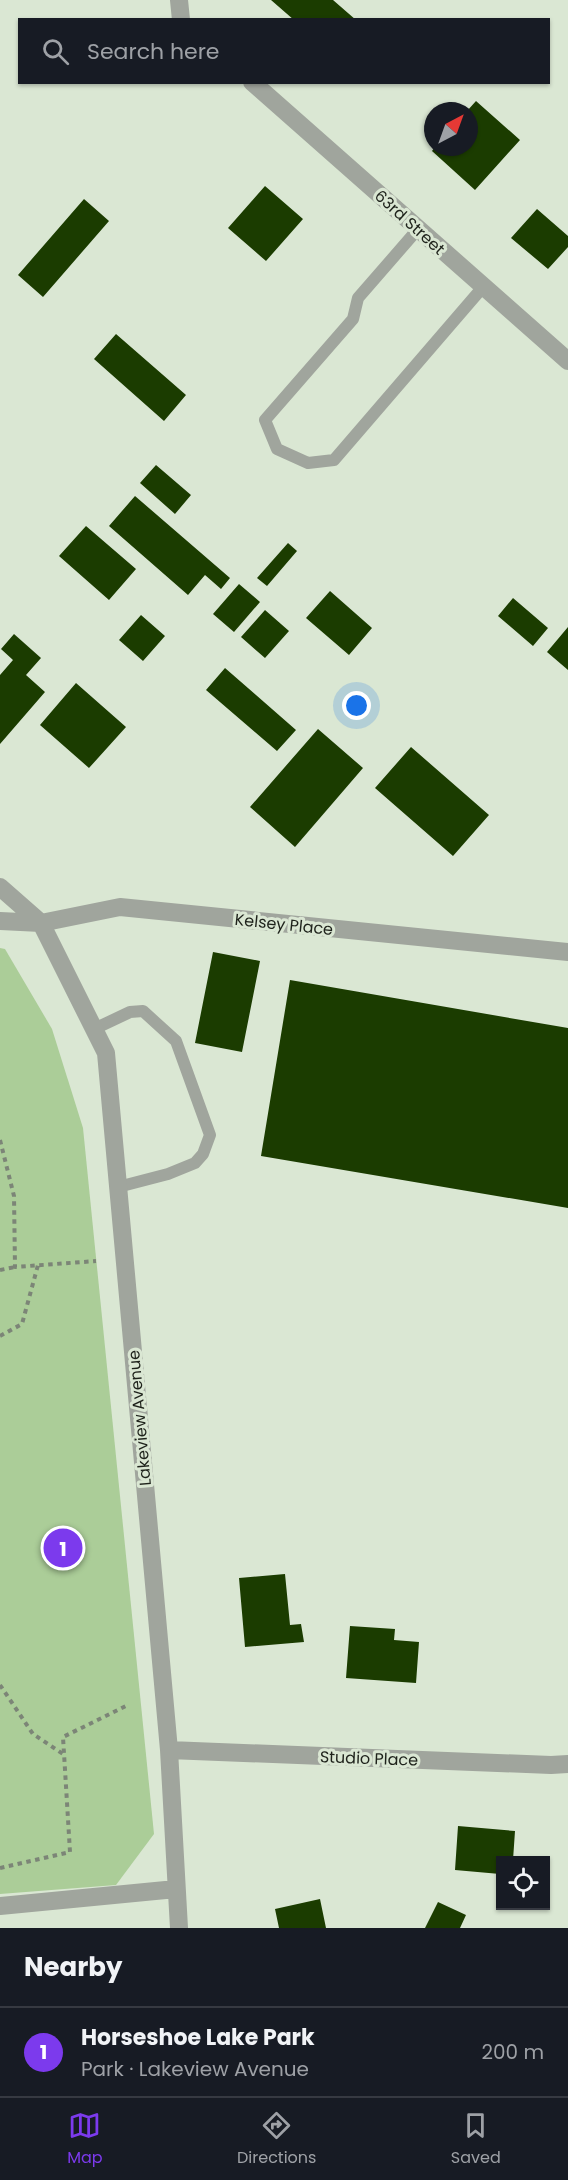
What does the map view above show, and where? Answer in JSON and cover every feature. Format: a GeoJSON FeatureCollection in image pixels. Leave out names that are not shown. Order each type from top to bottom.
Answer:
{"type":"FeatureCollection","features":[{"type":"Feature","properties":{"kind":"street"},"geometry":{"type":"LineString","coordinates":[[179,0],[181,18]]}},
{"type":"Feature","properties":{"kind":"street","name":"63rd Street"},"geometry":{"type":"LineString","coordinates":[[254,84],[568,361]]}},
{"type":"Feature","properties":{"kind":"street"},"geometry":{"type":"LineString","coordinates":[[0,887],[41,922]]}},
{"type":"Feature","properties":{"kind":"street","name":"Kelsey Place"},"geometry":{"type":"LineString","coordinates":[[0,921],[41,922],[120,907],[568,952]]}},
{"type":"Feature","properties":{"kind":"street","name":"Lakeview Avenue"},"geometry":{"type":"LineString","coordinates":[[41,922],[106,1053],[170,1750],[179,1928]]}},
{"type":"Feature","properties":{"kind":"street","name":"Studio Place"},"geometry":{"type":"LineString","coordinates":[[170,1750],[568,1764]]}},
{"type":"Feature","properties":{"kind":"street"},"geometry":{"type":"LineString","coordinates":[[0,1906],[176,1889]]}},
{"type":"Feature","properties":{"kind":"lane"},"geometry":{"type":"LineString","coordinates":[[418,229],[358,298],[353,319],[266,420],[277,449],[308,463],[334,460],[483,287]]}},
{"type":"Feature","properties":{"kind":"lane"},"geometry":{"type":"LineString","coordinates":[[94,1029],[130,1012],[143,1011],[161,1027],[176,1041],[210,1135],[203,1154],[195,1163],[168,1174],[118,1187]]}},
{"type":"Feature","properties":{"kind":"path"},"geometry":{"type":"LineString","coordinates":[[0,1140],[14,1196],[15,1267]]}},
{"type":"Feature","properties":{"kind":"path"},"geometry":{"type":"LineString","coordinates":[[0,1270],[96,1261]]}},
{"type":"Feature","properties":{"kind":"path"},"geometry":{"type":"LineString","coordinates":[[0,1336],[22,1324],[38,1265]]}},
{"type":"Feature","properties":{"kind":"path"},"geometry":{"type":"LineString","coordinates":[[0,1686],[33,1734],[63,1754]]}},
{"type":"Feature","properties":{"kind":"path"},"geometry":{"type":"LineString","coordinates":[[0,1868],[70,1852],[63,1737],[128,1705]]}},
{"type":"Feature","properties":{"kind":"green space"},"geometry":{"type":"Polygon","coordinates":[[[0,948],[5,949],[52,1029],[83,1128],[154,1834],[116,1885],[0,1894],[0,948]]]}},
{"type":"Feature","properties":{"kind":"building"},"geometry":{"type":"Polygon","coordinates":[[[271,0],[333,0],[354,18],[292,18],[271,0]]]}},
{"type":"Feature","properties":{"kind":"building"},"geometry":{"type":"Polygon","coordinates":[[[478,103],[520,140],[475,190],[438,156],[478,156],[478,103]]]}},
{"type":"Feature","properties":{"kind":"building"},"geometry":{"type":"Polygon","coordinates":[[[265,186],[303,219],[266,261],[228,228],[265,186]]]}},
{"type":"Feature","properties":{"kind":"building"},"geometry":{"type":"Polygon","coordinates":[[[84,199],[109,221],[43,297],[18,275],[84,199]]]}},
{"type":"Feature","properties":{"kind":"building"},"geometry":{"type":"Polygon","coordinates":[[[537,209],[568,236],[568,247],[548,269],[511,238],[537,209]]]}},
{"type":"Feature","properties":{"kind":"building"},"geometry":{"type":"Polygon","coordinates":[[[116,334],[186,395],[164,421],[94,359],[116,334]]]}},
{"type":"Feature","properties":{"kind":"building"},"geometry":{"type":"Polygon","coordinates":[[[156,465],[191,495],[175,514],[140,483],[156,465]]]}},
{"type":"Feature","properties":{"kind":"building"},"geometry":{"type":"Polygon","coordinates":[[[135,496],[230,578],[221,589],[205,575],[188,595],[109,526],[135,496]]]}},
{"type":"Feature","properties":{"kind":"building"},"geometry":{"type":"Polygon","coordinates":[[[86,526],[136,569],[109,600],[59,556],[86,526]]]}},
{"type":"Feature","properties":{"kind":"building"},"geometry":{"type":"Polygon","coordinates":[[[288,543],[297,551],[267,586],[257,578],[288,543]]]}},
{"type":"Feature","properties":{"kind":"building"},"geometry":{"type":"Polygon","coordinates":[[[239,584],[260,602],[234,632],[213,614],[239,584]]]}},
{"type":"Feature","properties":{"kind":"building"},"geometry":{"type":"Polygon","coordinates":[[[330,591],[372,628],[349,655],[306,618],[330,591]]]}},
{"type":"Feature","properties":{"kind":"building"},"geometry":{"type":"Polygon","coordinates":[[[513,598],[548,628],[533,646],[498,616],[513,598]]]}},
{"type":"Feature","properties":{"kind":"building"},"geometry":{"type":"Polygon","coordinates":[[[265,610],[289,631],[265,658],[241,637],[265,610]]]}},
{"type":"Feature","properties":{"kind":"building"},"geometry":{"type":"Polygon","coordinates":[[[141,615],[165,636],[143,661],[119,640],[141,615]]]}},
{"type":"Feature","properties":{"kind":"building"},"geometry":{"type":"Polygon","coordinates":[[[568,627],[568,670],[547,652],[568,627]]]}},
{"type":"Feature","properties":{"kind":"building"},"geometry":{"type":"Polygon","coordinates":[[[14,634],[41,658],[26,675],[45,692],[0,744],[0,675],[13,660],[1,649],[14,634]]]}},
{"type":"Feature","properties":{"kind":"building"},"geometry":{"type":"Polygon","coordinates":[[[225,668],[296,730],[277,751],[206,690],[225,668]]]}},
{"type":"Feature","properties":{"kind":"building"},"geometry":{"type":"Polygon","coordinates":[[[76,683],[126,727],[89,768],[40,725],[76,683]]]}},
{"type":"Feature","properties":{"kind":"building"},"geometry":{"type":"Polygon","coordinates":[[[318,729],[363,768],[295,847],[250,807],[318,729]]]}},
{"type":"Feature","properties":{"kind":"building"},"geometry":{"type":"Polygon","coordinates":[[[411,747],[489,815],[453,856],[375,788],[411,747]]]}},
{"type":"Feature","properties":{"kind":"building"},"geometry":{"type":"Polygon","coordinates":[[[213,952],[260,961],[242,1052],[195,1043],[213,952]]]}},
{"type":"Feature","properties":{"kind":"building"},"geometry":{"type":"Polygon","coordinates":[[[290,980],[568,1028],[568,1208],[261,1156],[290,980]]]}},
{"type":"Feature","properties":{"kind":"building"},"geometry":{"type":"Polygon","coordinates":[[[285,1574],[290,1625],[301,1624],[304,1642],[245,1647],[239,1578],[285,1574]]]}},
{"type":"Feature","properties":{"kind":"building"},"geometry":{"type":"Polygon","coordinates":[[[350,1626],[395,1629],[394,1640],[419,1642],[416,1683],[346,1678],[350,1626]]]}},
{"type":"Feature","properties":{"kind":"building"},"geometry":{"type":"Polygon","coordinates":[[[458,1826],[515,1831],[513,1856],[496,1856],[496,1874],[455,1870],[458,1826]]]}},
{"type":"Feature","properties":{"kind":"building"},"geometry":{"type":"Polygon","coordinates":[[[320,1899],[326,1928],[279,1928],[275,1909],[320,1899]]]}},
{"type":"Feature","properties":{"kind":"building"},"geometry":{"type":"Polygon","coordinates":[[[438,1902],[466,1915],[460,1928],[425,1928],[438,1902]]]}},
{"type":"Feature","properties":{"kind":"place","name":"Horseshoe Lake Park"},"geometry":{"type":"Point","coordinates":[63,1548]}}]}
